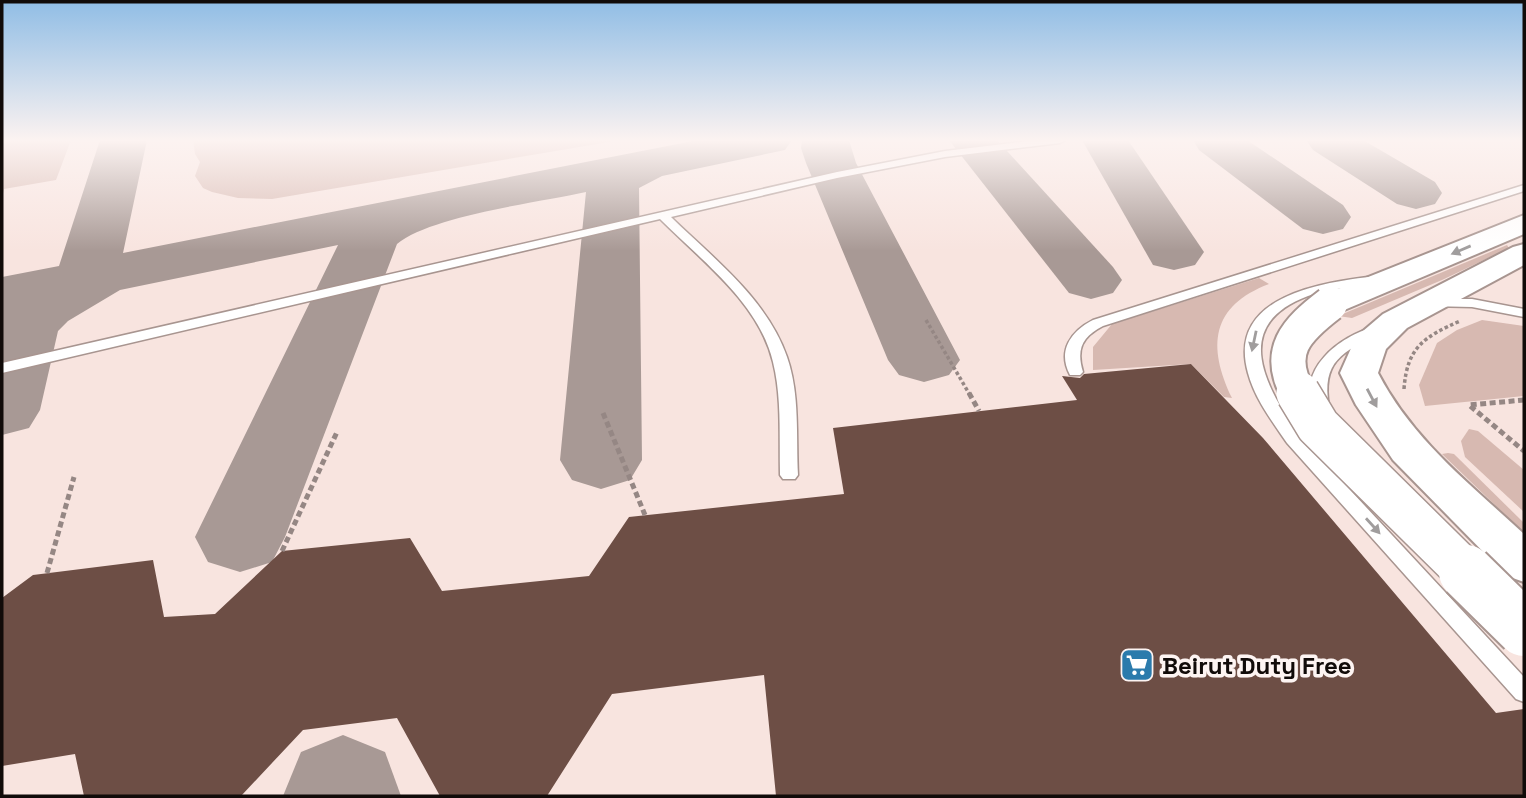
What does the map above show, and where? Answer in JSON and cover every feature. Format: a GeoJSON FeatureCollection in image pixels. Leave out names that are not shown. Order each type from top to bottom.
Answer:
{"type":"FeatureCollection","features":[{"type":"Feature","properties":{"kind":"main road"},"geometry":{"type":"LineString","coordinates":[[1524,224],[1390,279],[1314,299],[1294,334],[1287,361],[1294,391],[1318,426],[1524,630]]}},
{"type":"Feature","properties":{"kind":"main road"},"geometry":{"type":"LineString","coordinates":[[1524,253],[1408,313],[1369,345],[1359,373],[1375,405],[1408,450],[1524,563]]}},
{"type":"Feature","properties":{"kind":"lane"},"geometry":{"type":"LineString","coordinates":[[2,368],[830,177]]}},
{"type":"Feature","properties":{"kind":"lane"},"geometry":{"type":"LineString","coordinates":[[1075,372],[1070,351],[1073,342],[1087,328],[1098,323],[1524,188]]}},
{"type":"Feature","properties":{"kind":"lane"},"geometry":{"type":"LineString","coordinates":[[662,215],[753,308],[775,341],[784,380],[789,475]]}},
{"type":"Feature","properties":{"kind":"lane"},"geometry":{"type":"LineString","coordinates":[[1314,299],[1273,309],[1256,330],[1251,358],[1262,394],[1293,439],[1524,692]]}},
{"type":"Feature","properties":{"kind":"lane"},"geometry":{"type":"LineString","coordinates":[[1524,313],[1472,303],[1408,313],[1342,347],[1325,364],[1318,388],[1324,412],[1339,439],[1524,630]]}},
{"type":"Feature","properties":{"kind":"path"},"geometry":{"type":"LineString","coordinates":[[1406,398],[1405,372],[1409,358],[1417,346],[1429,335],[1466,318]]}},
{"type":"Feature","properties":{"kind":"path"},"geometry":{"type":"LineString","coordinates":[[926,320],[979,411]]}},
{"type":"Feature","properties":{"kind":"path"},"geometry":{"type":"LineString","coordinates":[[1523,401],[1469,405],[1524,451]]}},
{"type":"Feature","properties":{"kind":"path"},"geometry":{"type":"LineString","coordinates":[[603,413],[645,515]]}},
{"type":"Feature","properties":{"kind":"path"},"geometry":{"type":"LineString","coordinates":[[282,551],[337,432]]}},
{"type":"Feature","properties":{"kind":"path"},"geometry":{"type":"LineString","coordinates":[[47,573],[75,477]]}},
{"type":"Feature","properties":{"kind":"shaded area"},"geometry":{"type":"Polygon","coordinates":[[[2,177],[57,177],[56,180],[4,189],[2,198],[2,177]]]}},
{"type":"Feature","properties":{"kind":"shaded area"},"geometry":{"type":"Polygon","coordinates":[[[196,177],[401,177],[272,199],[238,198],[203,188],[196,177]]]}},
{"type":"Feature","properties":{"kind":"shaded area"},"geometry":{"type":"Polygon","coordinates":[[[1507,245],[1509,248],[1442,280],[1352,318],[1338,316],[1507,245]]]}},
{"type":"Feature","properties":{"kind":"shaded area"},"geometry":{"type":"Polygon","coordinates":[[[1259,278],[1269,284],[1235,304],[1225,316],[1219,330],[1219,361],[1232,398],[1224,397],[1191,364],[1093,370],[1093,347],[1112,324],[1259,278]]]}},
{"type":"Feature","properties":{"kind":"shaded area"},"geometry":{"type":"Polygon","coordinates":[[[1482,320],[1524,326],[1524,396],[1425,406],[1419,385],[1437,343],[1457,330],[1482,320]]]}},
{"type":"Feature","properties":{"kind":"shaded area"},"geometry":{"type":"Polygon","coordinates":[[[1469,429],[1478,431],[1524,470],[1524,512],[1465,457],[1461,441],[1469,429]]]}},
{"type":"Feature","properties":{"kind":"shaded area"},"geometry":{"type":"Polygon","coordinates":[[[1442,454],[1454,454],[1524,523],[1524,533],[1442,454]]]}},
{"type":"Feature","properties":{"kind":"building"},"geometry":{"type":"Polygon","coordinates":[[[1191,364],[1263,438],[1496,713],[1524,709],[1524,796],[776,796],[764,675],[612,694],[547,796],[440,796],[397,718],[303,730],[241,796],[84,796],[75,754],[2,766],[2,598],[33,575],[153,560],[164,617],[215,614],[282,551],[410,538],[442,591],[589,576],[629,517],[844,494],[833,428],[1077,400],[1062,376],[1080,378],[1084,374],[1191,364]]]}},
{"type":"Feature","properties":{"kind":"taxiway"},"geometry":{"type":"LineString","coordinates":[[86,279],[113,177]]}},
{"type":"Feature","properties":{"kind":"taxiway"},"geometry":{"type":"LineString","coordinates":[[424,210],[585,177]]}},
{"type":"Feature","properties":{"kind":"taxiway"},"geometry":{"type":"LineString","coordinates":[[601,460],[613,188],[621,177]]}},
{"type":"Feature","properties":{"kind":"taxiway"},"geometry":{"type":"LineString","coordinates":[[838,177],[924,360]]}},
{"type":"Feature","properties":{"kind":"taxiway"},"geometry":{"type":"LineString","coordinates":[[1004,177],[1091,280]]}},
{"type":"Feature","properties":{"kind":"taxiway"},"geometry":{"type":"LineString","coordinates":[[1128,177],[1174,252]]}},
{"type":"Feature","properties":{"kind":"taxiway"},"geometry":{"type":"LineString","coordinates":[[1268,177],[1323,217]]}},
{"type":"Feature","properties":{"kind":"taxiway"},"geometry":{"type":"LineString","coordinates":[[1390,177],[1416,193]]}},
{"type":"Feature","properties":{"kind":"taxiway"},"geometry":{"type":"LineString","coordinates":[[86,279],[424,210]]}},
{"type":"Feature","properties":{"kind":"taxiway"},"geometry":{"type":"LineString","coordinates":[[240,537],[371,236],[385,225],[424,210]]}},
{"type":"Feature","properties":{"kind":"taxiway"},"geometry":{"type":"LineString","coordinates":[[2,296],[86,279]]}},
{"type":"Feature","properties":{"kind":"taxiway"},"geometry":{"type":"LineString","coordinates":[[2,410],[26,326],[45,307],[95,281]]}},
{"type":"Feature","properties":{"kind":"place","name":"Beirut Duty Free"},"geometry":{"type":"Point","coordinates":[1137,665]}}]}
